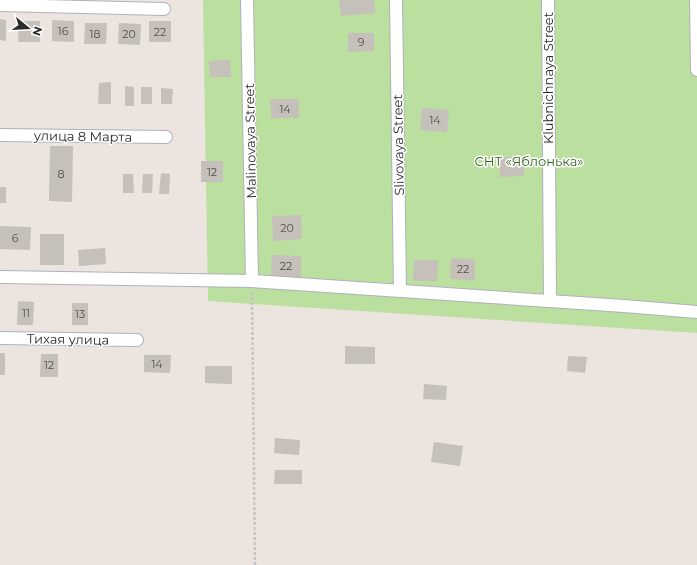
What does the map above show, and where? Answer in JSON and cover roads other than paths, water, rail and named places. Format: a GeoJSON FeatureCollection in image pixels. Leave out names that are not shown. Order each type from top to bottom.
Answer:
{"type":"FeatureCollection","features":[{"type":"Feature","properties":{"kind":"street","name":"Malinovaya Street"},"geometry":{"type":"LineString","coordinates":[[247,0],[252,281]]}},
{"type":"Feature","properties":{"kind":"street","name":"Slivovaya Street"},"geometry":{"type":"LineString","coordinates":[[396,0],[400,291]]}},
{"type":"Feature","properties":{"kind":"street","name":"Klubnichnaya Street"},"geometry":{"type":"LineString","coordinates":[[548,0],[550,301]]}},
{"type":"Feature","properties":{"kind":"street"},"geometry":{"type":"LineString","coordinates":[[696,0],[697,70]]}},
{"type":"Feature","properties":{"kind":"street"},"geometry":{"type":"LineString","coordinates":[[0,5],[164,9]]}},
{"type":"Feature","properties":{"kind":"street","name":"улица 8 Марта"},"geometry":{"type":"LineString","coordinates":[[0,135],[166,137]]}},
{"type":"Feature","properties":{"kind":"street"},"geometry":{"type":"LineString","coordinates":[[0,277],[252,281],[697,312]]}},
{"type":"Feature","properties":{"kind":"street","name":"Тихая улица"},"geometry":{"type":"LineString","coordinates":[[0,338],[137,340]]}},
{"type":"Feature","properties":{"kind":"park label","name":"СНТ «Яблонька»"},"geometry":{"type":"Point","coordinates":[529,161]}}]}
